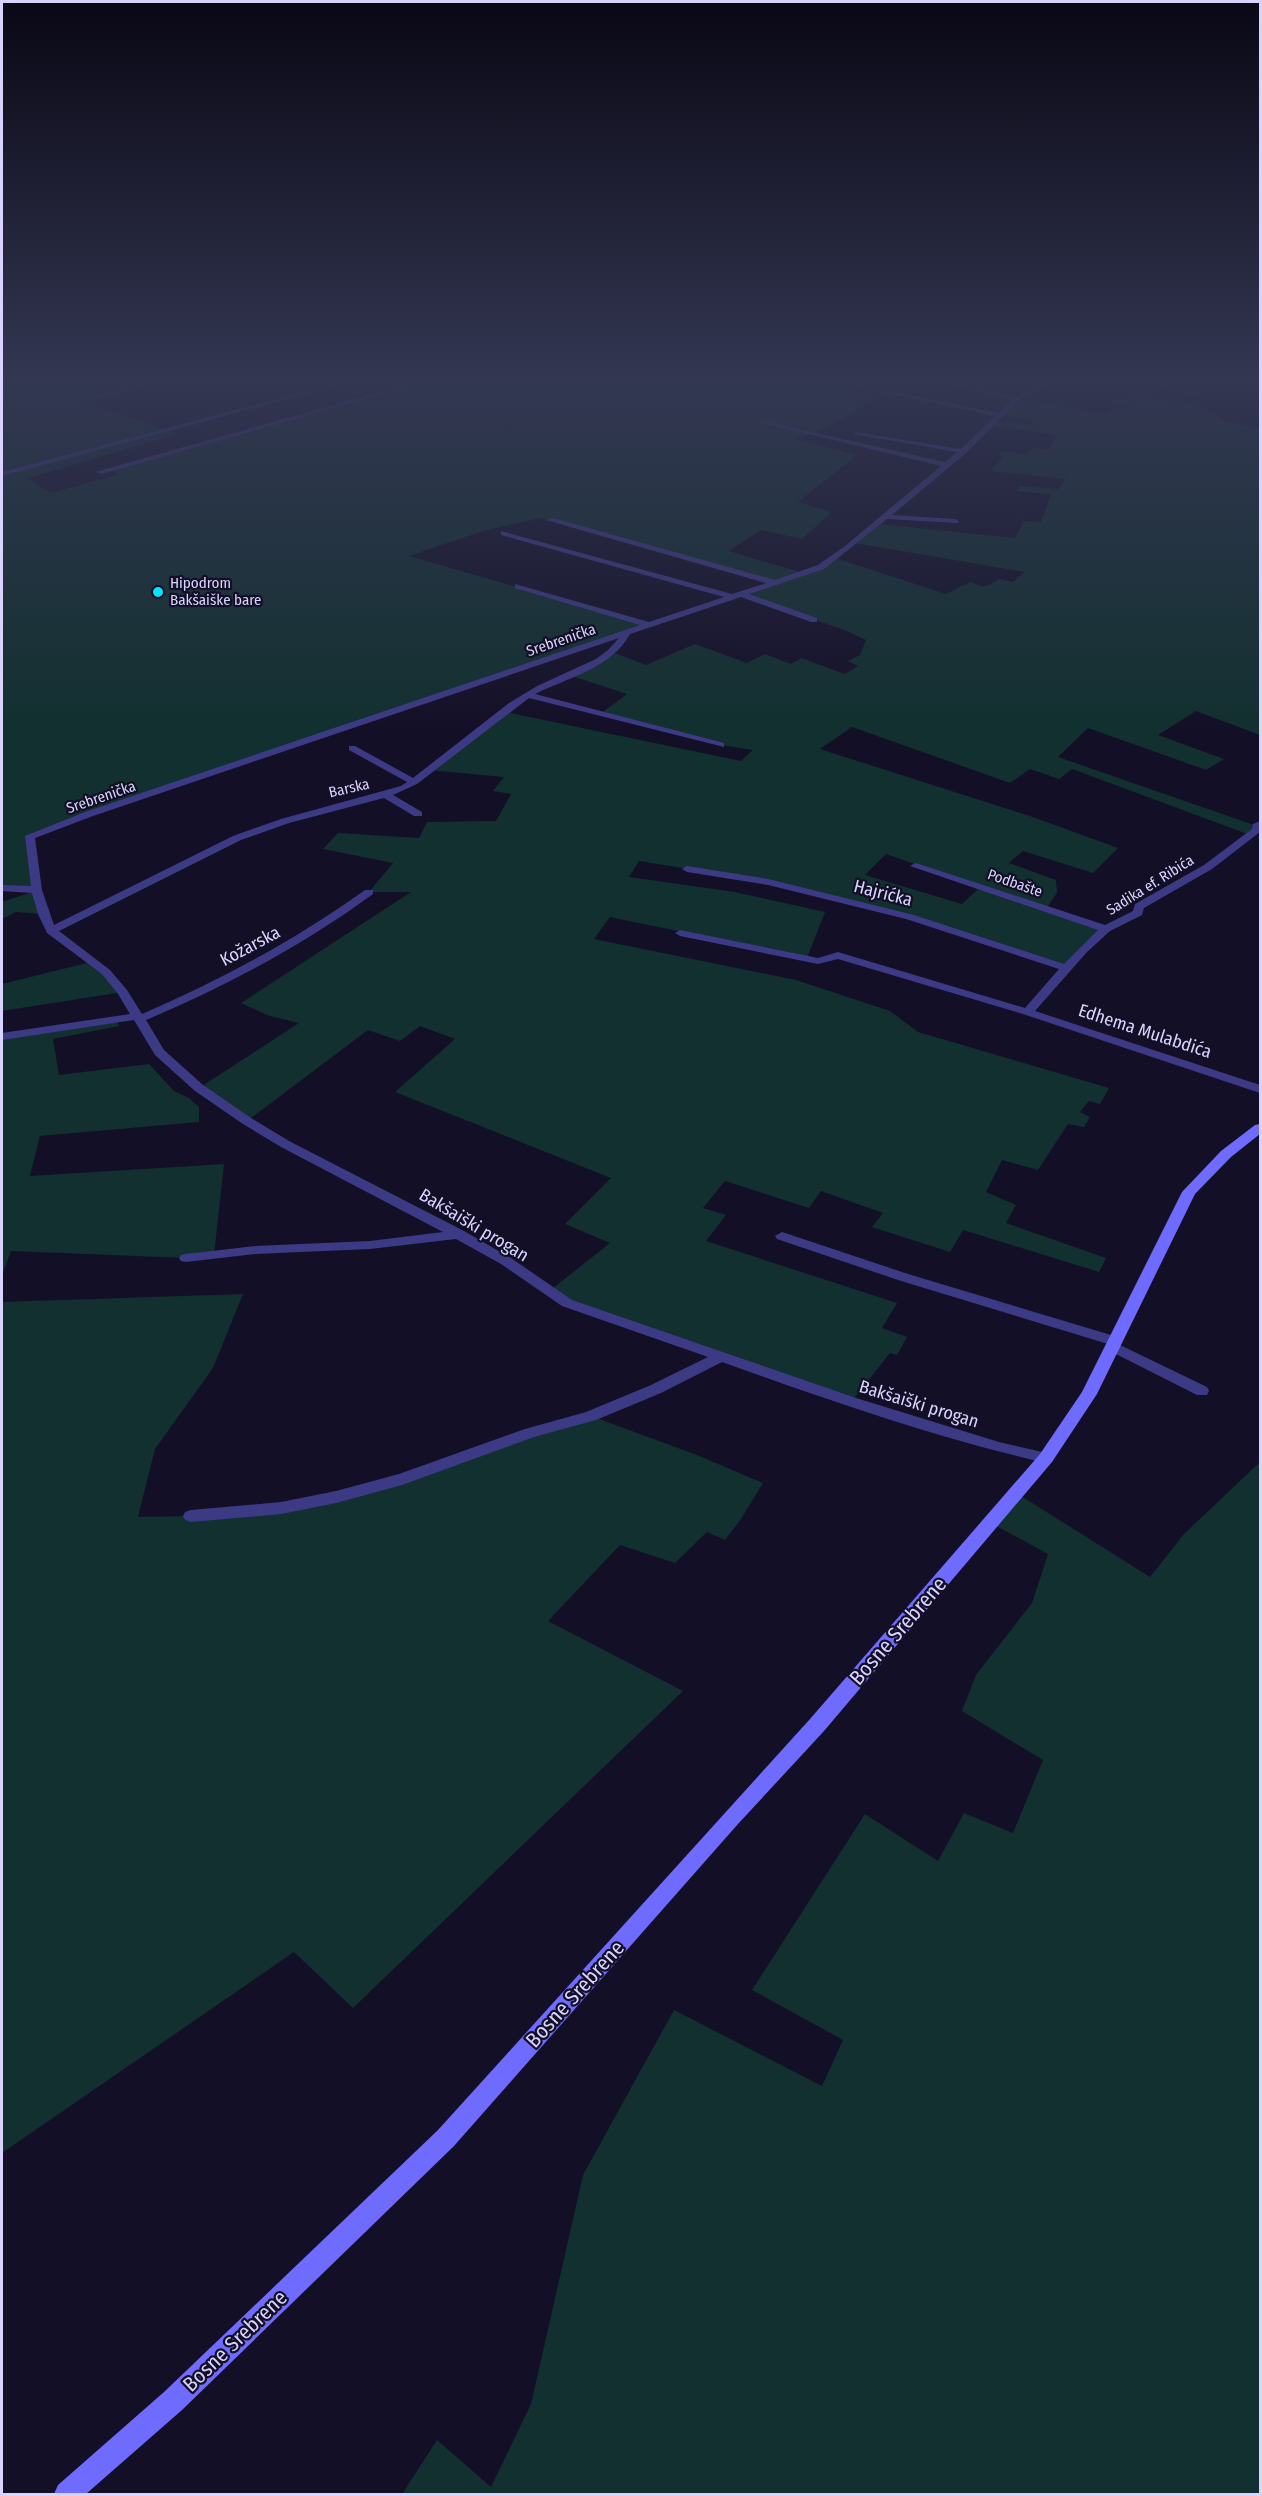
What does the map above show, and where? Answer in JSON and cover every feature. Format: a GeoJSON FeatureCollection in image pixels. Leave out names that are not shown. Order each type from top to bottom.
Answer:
{"type":"FeatureCollection","features":[{"type":"Feature","properties":{"kind":"street","name":"Srebrenička"},"geometry":{"type":"LineString","coordinates":[[37,890],[30,836],[89,814],[820,567],[835,558],[907,498]]}},
{"type":"Feature","properties":{"kind":"street"},"geometry":{"type":"LineString","coordinates":[[885,517],[955,521]]}},
{"type":"Feature","properties":{"kind":"street"},"geometry":{"type":"LineString","coordinates":[[550,520],[773,582]]}},
{"type":"Feature","properties":{"kind":"street"},"geometry":{"type":"LineString","coordinates":[[504,532],[735,595],[814,620]]}},
{"type":"Feature","properties":{"kind":"street"},"geometry":{"type":"LineString","coordinates":[[518,586],[649,625]]}},
{"type":"Feature","properties":{"kind":"street","name":"Barska"},"geometry":{"type":"LineString","coordinates":[[51,931],[237,838],[285,821],[385,795],[414,782],[527,695],[612,652],[625,641],[627,632]]}},
{"type":"Feature","properties":{"kind":"street"},"geometry":{"type":"LineString","coordinates":[[527,695],[721,745]]}},
{"type":"Feature","properties":{"kind":"street"},"geometry":{"type":"LineString","coordinates":[[352,748],[414,782]]}},
{"type":"Feature","properties":{"kind":"street"},"geometry":{"type":"LineString","coordinates":[[385,795],[418,814]]}},
{"type":"Feature","properties":{"kind":"street","name":"Sadika ef. Ribića"},"geometry":{"type":"LineString","coordinates":[[1031,1008],[1066,968],[1106,929],[1138,914],[1139,906],[1208,867],[1257,830],[1260,824]]}},
{"type":"Feature","properties":{"kind":"street","name":"Podbašte"},"geometry":{"type":"LineString","coordinates":[[915,866],[1106,929]]}},
{"type":"Feature","properties":{"kind":"street","name":"Hajrićka"},"geometry":{"type":"LineString","coordinates":[[687,869],[768,882],[910,916],[1066,968]]}},
{"type":"Feature","properties":{"kind":"street"},"geometry":{"type":"LineString","coordinates":[[2,888],[37,890],[43,914],[51,931]]}},
{"type":"Feature","properties":{"kind":"street","name":"Kožarska"},"geometry":{"type":"LineString","coordinates":[[2,1037],[138,1017],[196,996],[300,940],[369,892]]}},
{"type":"Feature","properties":{"kind":"street","name":"Bakšaiški progan"},"geometry":{"type":"LineString","coordinates":[[51,931],[106,972],[123,992],[159,1052],[199,1088],[247,1122],[285,1144],[411,1208],[506,1261],[567,1303],[931,1428],[1046,1458]]}},
{"type":"Feature","properties":{"kind":"street","name":"Edhema Mulabdića"},"geometry":{"type":"LineString","coordinates":[[680,933],[818,961],[838,955],[1031,1008],[1260,1089]]}},
{"type":"Feature","properties":{"kind":"street","name":"Bosne Srebrene"},"geometry":{"type":"LineString","coordinates":[[67,2494],[173,2401],[446,2138],[731,1818],[817,1725],[1046,1458],[1089,1394],[1189,1192],[1226,1154],[1260,1128]]}},
{"type":"Feature","properties":{"kind":"street"},"geometry":{"type":"LineString","coordinates":[[186,1258],[255,1250],[370,1245],[459,1234]]}},
{"type":"Feature","properties":{"kind":"street"},"geometry":{"type":"LineString","coordinates":[[782,1236],[1115,1344],[1202,1391]]}},
{"type":"Feature","properties":{"kind":"street"},"geometry":{"type":"LineString","coordinates":[[191,1516],[281,1508],[336,1497],[402,1479],[530,1433],[591,1416],[656,1389],[720,1357]]}},
{"type":"Feature","properties":{"kind":"green space"},"geometry":{"type":"Polygon","coordinates":[[[2,498],[802,498],[798,502],[832,512],[802,539],[761,530],[729,551],[803,573],[835,558],[946,594],[970,582],[984,587],[1000,579],[1013,582],[1025,572],[854,543],[878,524],[1015,538],[1024,521],[1041,522],[1049,498],[1260,498],[1260,735],[1196,711],[1158,735],[1224,759],[1206,770],[1088,728],[1058,757],[1257,826],[1250,835],[1072,769],[1059,779],[1030,769],[1010,783],[852,727],[820,749],[1030,816],[1118,848],[1093,873],[1023,851],[1009,863],[1056,880],[1057,893],[1046,909],[1106,929],[1066,968],[940,926],[768,882],[639,861],[629,877],[735,892],[825,912],[807,958],[610,917],[594,939],[796,980],[890,1011],[918,1032],[1109,1088],[1100,1104],[1089,1101],[1080,1112],[1090,1117],[1084,1127],[1068,1124],[1038,1170],[1002,1160],[986,1192],[1016,1205],[1006,1223],[1106,1258],[1099,1272],[963,1230],[950,1252],[872,1227],[883,1213],[821,1191],[809,1208],[725,1181],[703,1208],[726,1215],[706,1241],[897,1303],[882,1328],[907,1337],[897,1355],[890,1353],[851,1402],[548,1292],[610,1243],[565,1224],[611,1178],[395,1092],[455,1039],[420,1026],[400,1041],[368,1030],[247,1121],[199,1088],[299,1023],[267,1015],[241,1003],[411,892],[369,892],[393,863],[323,849],[338,833],[419,838],[427,822],[496,821],[511,794],[493,791],[504,777],[428,770],[505,712],[741,761],[753,750],[721,745],[600,714],[627,694],[569,675],[612,652],[646,665],[695,644],[747,663],[765,654],[791,664],[801,658],[845,674],[858,666],[848,661],[860,655],[866,640],[847,631],[739,593],[772,582],[540,518],[483,531],[409,556],[649,625],[31,836],[43,914],[16,912],[2,919],[2,902],[35,891],[2,888],[2,498]],[[886,854],[865,875],[962,904],[980,887],[886,854]]]}},
{"type":"Feature","properties":{"kind":"green space"},"geometry":{"type":"Polygon","coordinates":[[[91,962],[123,992],[2,1011],[2,984],[91,962]]]}},
{"type":"Feature","properties":{"kind":"green space"},"geometry":{"type":"Polygon","coordinates":[[[117,1019],[119,1026],[53,1039],[59,1075],[149,1064],[174,1091],[189,1098],[199,1107],[199,1122],[40,1136],[30,1176],[224,1164],[214,1255],[186,1258],[11,1251],[2,1275],[2,1037],[117,1019]]]}},
{"type":"Feature","properties":{"kind":"green space"},"geometry":{"type":"Polygon","coordinates":[[[243,1294],[213,1368],[155,1449],[138,1517],[191,1516],[336,1497],[591,1416],[697,1455],[763,1483],[725,1540],[707,1532],[675,1563],[620,1545],[548,1621],[683,1691],[353,2008],[294,1952],[2,2153],[2,1302],[243,1294]]]}},
{"type":"Feature","properties":{"kind":"green space"},"geometry":{"type":"Polygon","coordinates":[[[1260,1462],[1260,2494],[402,2494],[437,2440],[491,2487],[531,2404],[583,2175],[674,2010],[822,2086],[843,2040],[752,1990],[865,1814],[938,1861],[964,1813],[1013,1833],[1043,1760],[962,1711],[976,1675],[1032,1603],[1048,1554],[991,1523],[1018,1494],[1150,1577],[1184,1534],[1260,1462]]]}},
{"type":"Feature","properties":{"kind":"place","name":"Hipodrom Bakšaiške bare"},"geometry":{"type":"Point","coordinates":[158,592]}}]}
